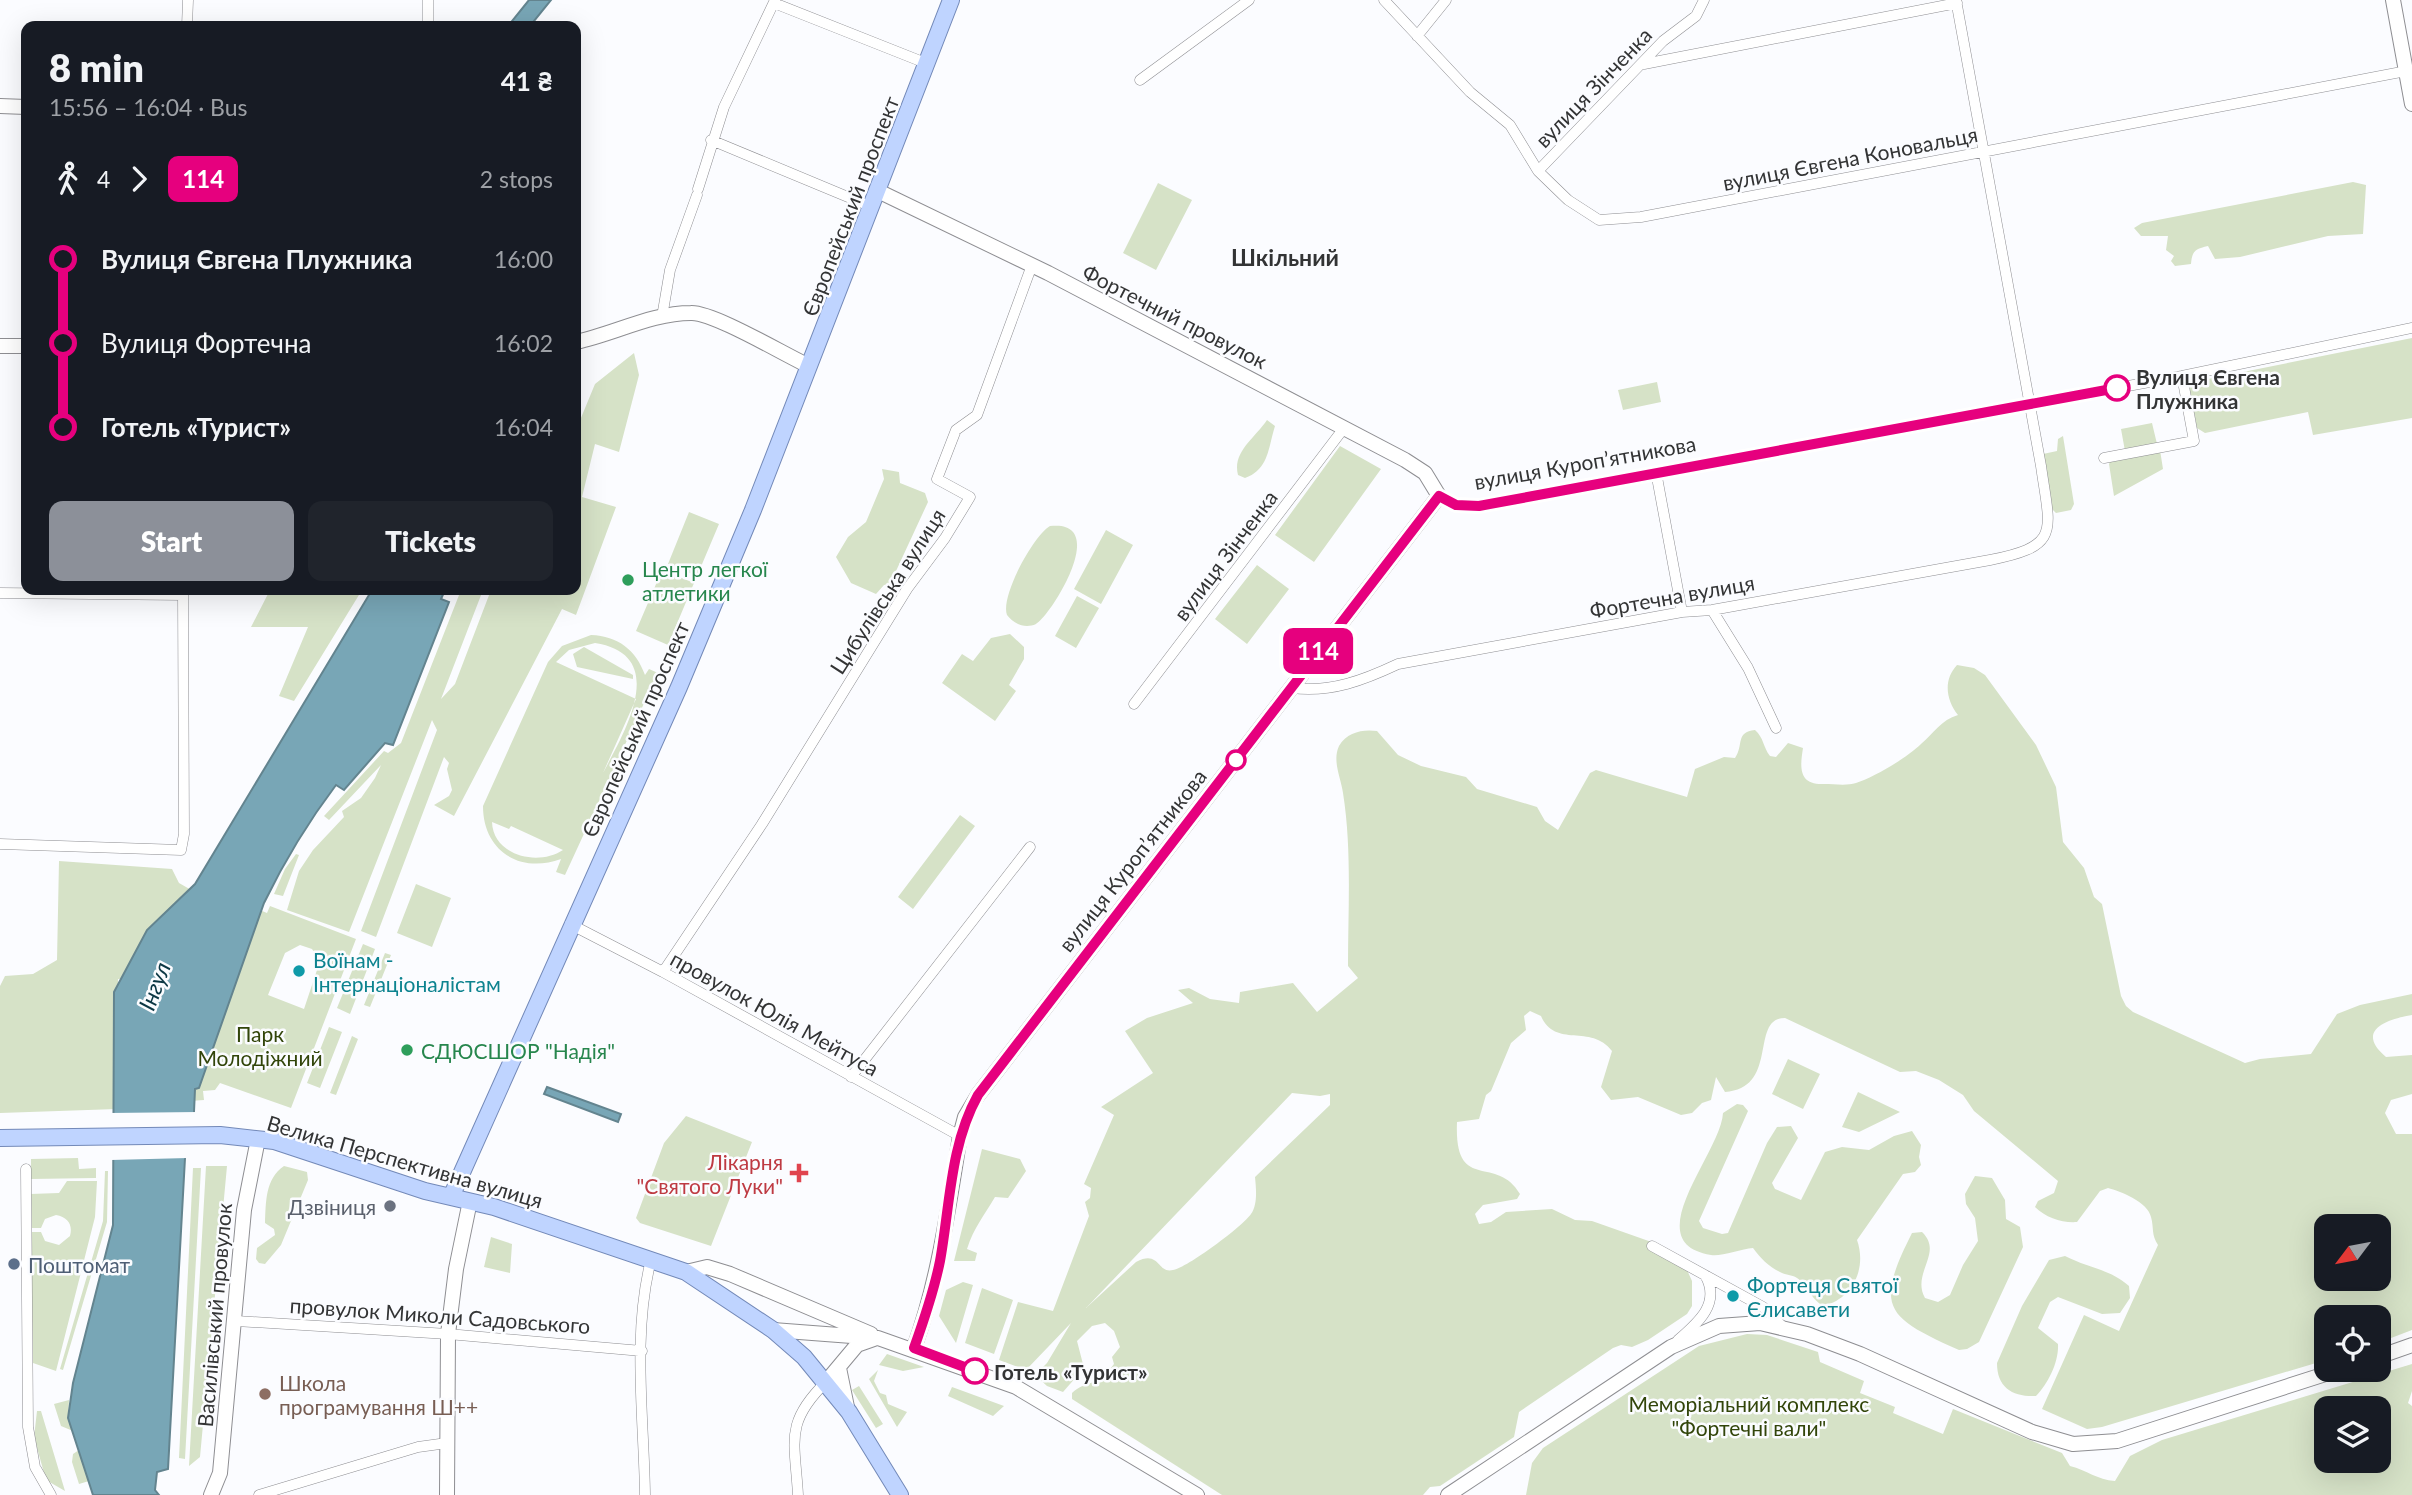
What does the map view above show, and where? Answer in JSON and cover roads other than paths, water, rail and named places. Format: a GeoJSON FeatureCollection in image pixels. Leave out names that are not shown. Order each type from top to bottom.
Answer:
{"type":"FeatureCollection","features":[{"type":"Feature","properties":{"kind":"main road","name":"Європейський проспект"},"geometry":{"type":"LineString","coordinates":[[451,1196],[570,925],[679,687],[872,207],[951,0]]}},
{"type":"Feature","properties":{"kind":"main road"},"geometry":{"type":"LineString","coordinates":[[2393,0],[2409,70],[2412,104]]}},
{"type":"Feature","properties":{"kind":"main road"},"geometry":{"type":"LineString","coordinates":[[0,106],[21,107]]}},
{"type":"Feature","properties":{"kind":"main road","name":"Фортечний провулок"},"geometry":{"type":"LineString","coordinates":[[878,191],[1032,265],[1344,428],[1425,474],[1439,496]]}},
{"type":"Feature","properties":{"kind":"main road"},"geometry":{"type":"LineString","coordinates":[[581,341],[662,317],[698,313],[809,366]]}},
{"type":"Feature","properties":{"kind":"main road"},"geometry":{"type":"LineString","coordinates":[[0,346],[21,346]]}},
{"type":"Feature","properties":{"kind":"main road","name":"вулиця Куропʼятникова"},"geometry":{"type":"LineString","coordinates":[[914,1348],[929,1309],[940,1263],[960,1136],[965,1117],[978,1095],[1439,496]]}},
{"type":"Feature","properties":{"kind":"main road","name":"Велика Перспективна вулиця"},"geometry":{"type":"LineString","coordinates":[[0,1138],[220,1135],[258,1139],[292,1146],[470,1201],[686,1272],[773,1330],[804,1357],[849,1412],[900,1495]]}},
{"type":"Feature","properties":{"kind":"main road","name":"Василівський провулок"},"geometry":{"type":"LineString","coordinates":[[211,1495],[220,1472],[236,1321],[244,1210],[258,1139]]}},
{"type":"Feature","properties":{"kind":"main road"},"geometry":{"type":"LineString","coordinates":[[447,1495],[448,1334],[456,1269],[470,1201]]}},
{"type":"Feature","properties":{"kind":"main road"},"geometry":{"type":"LineString","coordinates":[[686,1272],[707,1267],[730,1274],[878,1338],[914,1348],[1032,1394],[1197,1495]]}},
{"type":"Feature","properties":{"kind":"main road"},"geometry":{"type":"LineString","coordinates":[[1448,1495],[1671,1347],[1719,1326],[1760,1323],[1782,1326],[1860,1354],[2032,1433],[2073,1444],[2116,1441],[2314,1378]]}},
{"type":"Feature","properties":{"kind":"main road"},"geometry":{"type":"LineString","coordinates":[[773,1330],[878,1338]]}},
{"type":"Feature","properties":{"kind":"main road"},"geometry":{"type":"LineString","coordinates":[[826,1382],[857,1345],[878,1338]]}},
{"type":"Feature","properties":{"kind":"main road"},"geometry":{"type":"LineString","coordinates":[[2391,1352],[2412,1345]]}},
{"type":"Feature","properties":{"kind":"main road"},"geometry":{"type":"LineString","coordinates":[[839,1368],[849,1412]]}},
{"type":"Feature","properties":{"kind":"street"},"geometry":{"type":"LineString","coordinates":[[187,21],[188,0]]}},
{"type":"Feature","properties":{"kind":"street"},"geometry":{"type":"LineString","coordinates":[[428,0],[428,21]]}},
{"type":"Feature","properties":{"kind":"street"},"geometry":{"type":"LineString","coordinates":[[1140,80],[1249,0]]}},
{"type":"Feature","properties":{"kind":"street","name":"вулиця Євгена Коновальця"},"geometry":{"type":"LineString","coordinates":[[1384,0],[1470,92],[1510,125],[1538,171],[1568,200],[1598,220],[1641,217],[2409,70]]}},
{"type":"Feature","properties":{"kind":"street"},"geometry":{"type":"LineString","coordinates":[[1417,36],[1446,0]]}},
{"type":"Feature","properties":{"kind":"street","name":"вулиця Зінченка"},"geometry":{"type":"LineString","coordinates":[[1538,171],[1644,64],[1663,41],[1696,16],[1704,0]]}},
{"type":"Feature","properties":{"kind":"street"},"geometry":{"type":"LineString","coordinates":[[1909,12],[1913,0]]}},
{"type":"Feature","properties":{"kind":"street"},"geometry":{"type":"LineString","coordinates":[[1935,0],[1957,2]]}},
{"type":"Feature","properties":{"kind":"street"},"geometry":{"type":"LineString","coordinates":[[662,317],[670,270],[697,192],[711,140],[775,1],[928,64]]}},
{"type":"Feature","properties":{"kind":"street"},"geometry":{"type":"LineString","coordinates":[[1644,64],[1957,2]]}},
{"type":"Feature","properties":{"kind":"street"},"geometry":{"type":"LineString","coordinates":[[1957,2],[2030,404]]}},
{"type":"Feature","properties":{"kind":"street"},"geometry":{"type":"LineString","coordinates":[[711,140],[872,207]]}},
{"type":"Feature","properties":{"kind":"street","name":"Цибулівська вулиця"},"geometry":{"type":"LineString","coordinates":[[663,972],[775,803],[907,589],[946,538],[970,497],[937,479],[956,430],[977,415],[1032,265]]}},
{"type":"Feature","properties":{"kind":"street","name":"вулиця Куропʼятникова"},"geometry":{"type":"LineString","coordinates":[[1439,496],[1456,505],[1479,506],[2182,376],[2412,328]]}},
{"type":"Feature","properties":{"kind":"street"},"geometry":{"type":"LineString","coordinates":[[2104,458],[2194,441],[2182,376]]}},
{"type":"Feature","properties":{"kind":"street","name":"Фортечна вулиця"},"geometry":{"type":"LineString","coordinates":[[1292,688],[1313,691],[1359,682],[1398,664],[2022,554],[2038,546],[2048,527],[2030,404]]}},
{"type":"Feature","properties":{"kind":"street","name":"вулиця Зінченка"},"geometry":{"type":"LineString","coordinates":[[1134,704],[1344,428]]}},
{"type":"Feature","properties":{"kind":"street"},"geometry":{"type":"LineString","coordinates":[[1657,472],[1682,612]]}},
{"type":"Feature","properties":{"kind":"street"},"geometry":{"type":"LineString","coordinates":[[0,593],[21,593]]}},
{"type":"Feature","properties":{"kind":"street"},"geometry":{"type":"LineString","coordinates":[[0,844],[181,850],[184,834],[183,595]]}},
{"type":"Feature","properties":{"kind":"street"},"geometry":{"type":"LineString","coordinates":[[1712,610],[1748,667],[1776,728]]}},
{"type":"Feature","properties":{"kind":"street"},"geometry":{"type":"LineString","coordinates":[[851,1077],[1030,847]]}},
{"type":"Feature","properties":{"kind":"street","name":"провулок Юлія Мейтуса"},"geometry":{"type":"LineString","coordinates":[[570,925],[663,972],[960,1136]]}},
{"type":"Feature","properties":{"kind":"street"},"geometry":{"type":"LineString","coordinates":[[26,1169],[29,1427],[35,1467],[51,1495]]}},
{"type":"Feature","properties":{"kind":"street"},"geometry":{"type":"LineString","coordinates":[[1653,1246],[1763,1307],[1782,1326]]}},
{"type":"Feature","properties":{"kind":"street"},"geometry":{"type":"LineString","coordinates":[[645,1495],[642,1351],[646,1281],[651,1260]]}},
{"type":"Feature","properties":{"kind":"street"},"geometry":{"type":"LineString","coordinates":[[1671,1347],[1698,1321],[1712,1300],[1712,1287],[1705,1275]]}},
{"type":"Feature","properties":{"kind":"street","name":"провулок Миколи Садовського"},"geometry":{"type":"LineString","coordinates":[[236,1321],[448,1334],[642,1351]]}},
{"type":"Feature","properties":{"kind":"street"},"geometry":{"type":"LineString","coordinates":[[798,1495],[795,1427],[804,1404],[826,1382]]}},
{"type":"Feature","properties":{"kind":"street"},"geometry":{"type":"LineString","coordinates":[[259,1495],[418,1447],[447,1443]]}},
{"type":"Feature","properties":{"kind":"water"},"geometry":{"type":"Polygon","coordinates":[[[529,0],[551,0],[534,21],[512,21],[529,0]]]}},
{"type":"Feature","properties":{"kind":"water","name":"Інгул"},"geometry":{"type":"Polygon","coordinates":[[[369,595],[443,595],[441,599],[449,602],[393,745],[385,743],[344,790],[336,785],[288,857],[264,903],[199,1088],[195,1089],[194,1112],[185,1158],[168,1469],[157,1472],[155,1490],[159,1495],[93,1495],[68,1418],[73,1383],[113,1225],[114,992],[147,930],[195,884],[369,595]]]}},
{"type":"Feature","properties":{"kind":"water"},"geometry":{"type":"Polygon","coordinates":[[[547,1087],[621,1114],[618,1122],[544,1094],[547,1087]]]}},
{"type":"Feature","properties":{"kind":"place","name":"Вулиця Євгена Плужника"},"geometry":{"type":"Point","coordinates":[2117,388]}},
{"type":"Feature","properties":{"kind":"place","name":"Центр легкої атлетики"},"geometry":{"type":"Point","coordinates":[628,580]}},
{"type":"Feature","properties":{"kind":"place","name":"Воїнам - Інтернаціоналістам"},"geometry":{"type":"Point","coordinates":[299,971]}},
{"type":"Feature","properties":{"kind":"place","name":"СДЮСШОР \"Надія\""},"geometry":{"type":"Point","coordinates":[407,1050]}},
{"type":"Feature","properties":{"kind":"place","name":"Лікарня \"Святого Луки\""},"geometry":{"type":"Point","coordinates":[799,1173]}},
{"type":"Feature","properties":{"kind":"place","name":"Дзвіниця"},"geometry":{"type":"Point","coordinates":[390,1206]}},
{"type":"Feature","properties":{"kind":"place","name":"Поштомат"},"geometry":{"type":"Point","coordinates":[14,1264]}},
{"type":"Feature","properties":{"kind":"place","name":"Фортеця Святої Єлисавети"},"geometry":{"type":"Point","coordinates":[1733,1296]}},
{"type":"Feature","properties":{"kind":"place","name":"Готель «Турист»"},"geometry":{"type":"Point","coordinates":[975,1371]}},
{"type":"Feature","properties":{"kind":"place","name":"Школа програмування Ш++"},"geometry":{"type":"Point","coordinates":[265,1394]}},
{"type":"Feature","properties":{"kind":"district","name":"Шкільний"},"geometry":{"type":"Point","coordinates":[1285,257]}},
{"type":"Feature","properties":{"kind":"park label","name":"Парк Молодіжний"},"geometry":{"type":"Point","coordinates":[260,1045]}},
{"type":"Feature","properties":{"kind":"park label","name":"Меморіальний комплекс \"Фортечні вали\""},"geometry":{"type":"Point","coordinates":[1749,1415]}}]}
